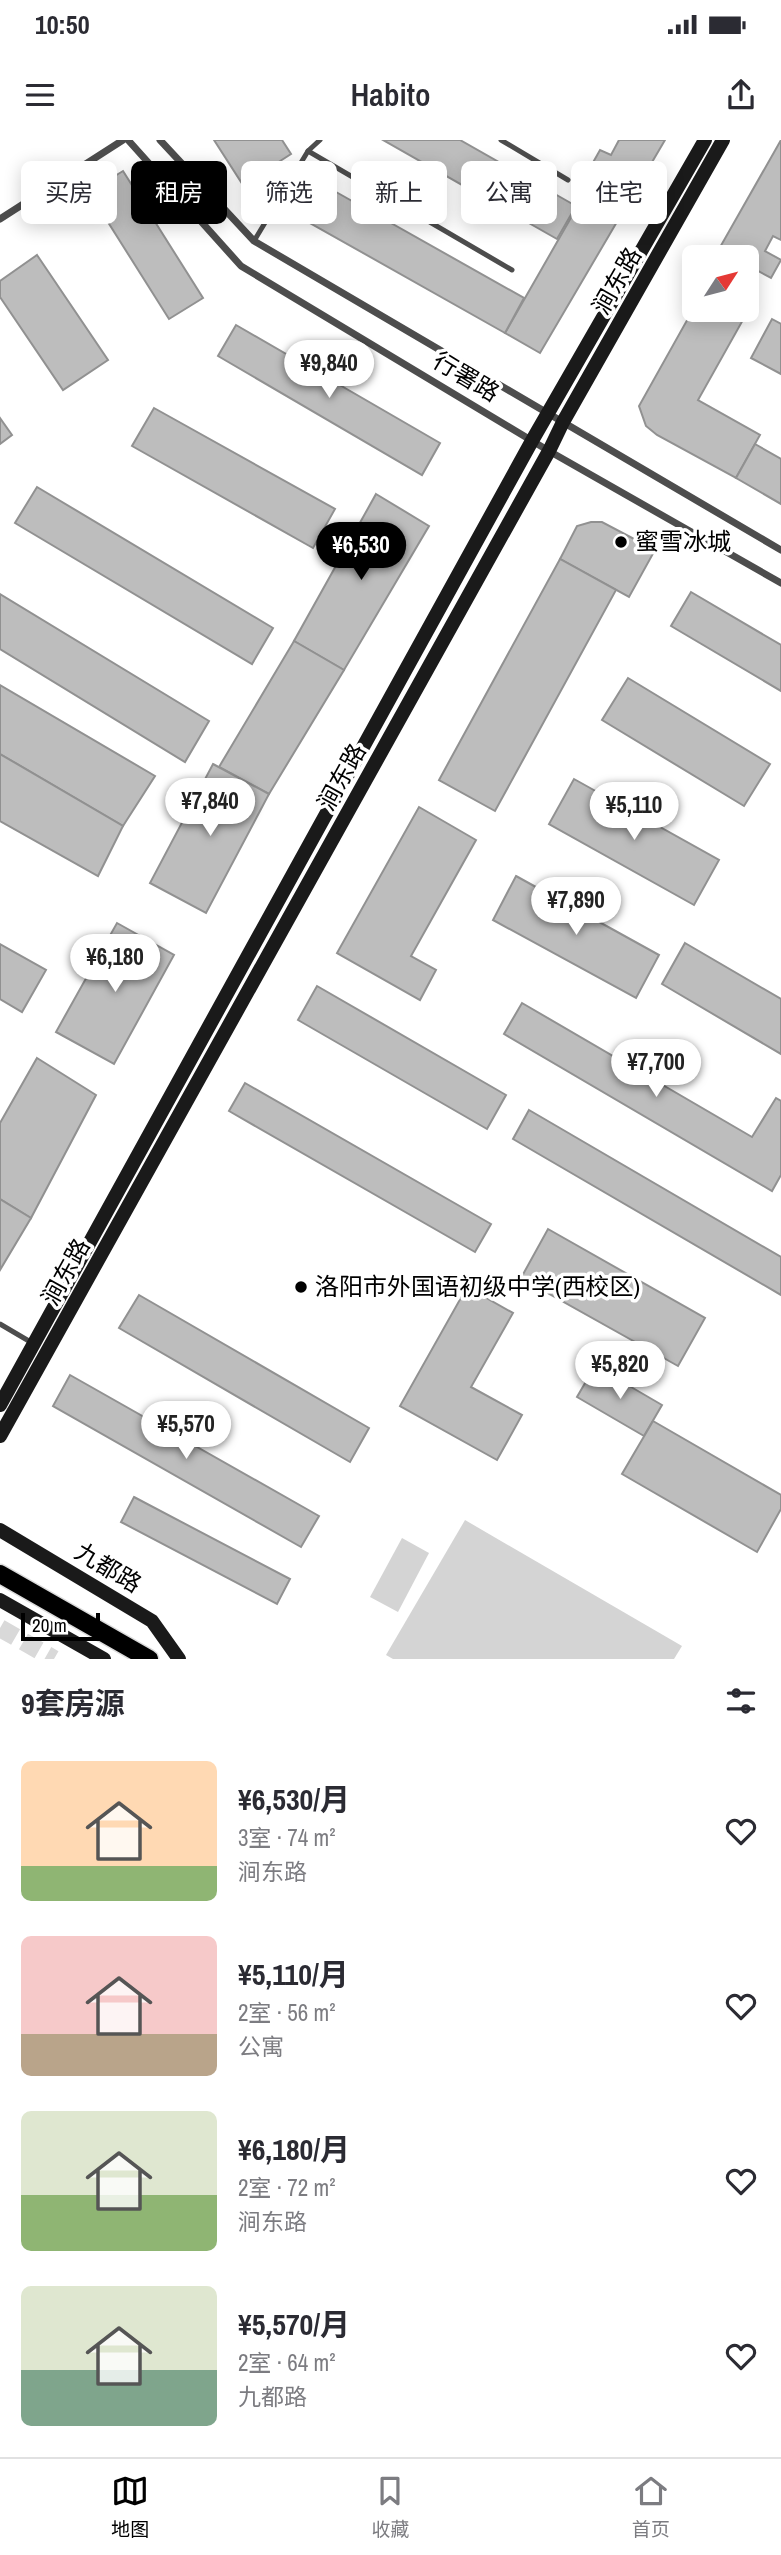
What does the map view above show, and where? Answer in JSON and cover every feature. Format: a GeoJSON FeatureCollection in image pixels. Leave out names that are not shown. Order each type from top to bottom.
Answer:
{"type":"FeatureCollection","features":[{"type":"Feature","properties":{"kind":"main road"},"geometry":{"type":"LineString","coordinates":[[0,1574],[149,1659]]}},
{"type":"Feature","properties":{"kind":"street"},"geometry":{"type":"LineString","coordinates":[[0,219],[125,140]]}},
{"type":"Feature","properties":{"kind":"street","name":"行署路"},"geometry":{"type":"LineString","coordinates":[[125,140],[242,266],[550,451],[781,583]]}},
{"type":"Feature","properties":{"kind":"street","name":"行署路"},"geometry":{"type":"LineString","coordinates":[[160,140],[254,241],[781,550]]}},
{"type":"Feature","properties":{"kind":"street","name":"涧东路"},"geometry":{"type":"LineString","coordinates":[[0,1405],[533,439],[705,140]]}},
{"type":"Feature","properties":{"kind":"street","name":"涧东路"},"geometry":{"type":"LineString","coordinates":[[0,1436],[550,451],[563,422],[723,140]]}},
{"type":"Feature","properties":{"kind":"street","name":"九都路"},"geometry":{"type":"LineString","coordinates":[[0,1530],[152,1621],[179,1659]]}},
{"type":"Feature","properties":{"kind":"street"},"geometry":{"type":"LineString","coordinates":[[0,1600],[104,1659]]}},
{"type":"Feature","properties":{"kind":"lane"},"geometry":{"type":"LineString","coordinates":[[254,241],[308,151],[320,140]]}},
{"type":"Feature","properties":{"kind":"lane"},"geometry":{"type":"LineString","coordinates":[[501,140],[568,180]]}},
{"type":"Feature","properties":{"kind":"lane"},"geometry":{"type":"LineString","coordinates":[[308,151],[512,270]]}},
{"type":"Feature","properties":{"kind":"lane"},"geometry":{"type":"LineString","coordinates":[[0,1324],[48,1352]]}},
{"type":"Feature","properties":{"kind":"shaded area"},"geometry":{"type":"Polygon","coordinates":[[[465,1520],[682,1646],[674,1659],[393,1659],[386,1655],[465,1520]]]}},
{"type":"Feature","properties":{"kind":"shaded area"},"geometry":{"type":"Polygon","coordinates":[[[402,1538],[429,1553],[398,1612],[370,1597],[402,1538]]]}},
{"type":"Feature","properties":{"kind":"building"},"geometry":{"type":"Polygon","coordinates":[[[214,140],[282,140],[291,154],[280,161],[241,161],[241,182],[214,140]]]}},
{"type":"Feature","properties":{"kind":"building"},"geometry":{"type":"Polygon","coordinates":[[[383,140],[460,140],[497,161],[461,161],[461,184],[447,176],[447,161],[420,161],[383,140]]]}},
{"type":"Feature","properties":{"kind":"building"},"geometry":{"type":"Polygon","coordinates":[[[619,140],[665,140],[653,161],[594,161],[600,150],[611,155],[619,140]]]}},
{"type":"Feature","properties":{"kind":"building"},"geometry":{"type":"Polygon","coordinates":[[[781,140],[781,240],[773,236],[765,251],[781,260],[771,278],[760,272],[760,245],[721,245],[781,140]]]}},
{"type":"Feature","properties":{"kind":"building"},"geometry":{"type":"Polygon","coordinates":[[[123,171],[131,184],[131,224],[156,224],[203,298],[169,319],[109,224],[117,224],[117,175],[123,171]]]}},
{"type":"Feature","properties":{"kind":"building"},"geometry":{"type":"Polygon","coordinates":[[[337,193],[351,200],[351,224],[393,224],[524,298],[505,333],[312,224],[337,224],[337,193]]]}},
{"type":"Feature","properties":{"kind":"building"},"geometry":{"type":"Polygon","coordinates":[[[557,195],[571,203],[571,215],[557,239],[531,224],[557,224],[557,195]]]}},
{"type":"Feature","properties":{"kind":"building"},"geometry":{"type":"Polygon","coordinates":[[[571,218],[571,224],[616,224],[540,353],[505,333],[571,218]]]}},
{"type":"Feature","properties":{"kind":"building"},"geometry":{"type":"Polygon","coordinates":[[[37,255],[108,360],[63,390],[0,297],[0,281],[37,255]]]}},
{"type":"Feature","properties":{"kind":"building"},"geometry":{"type":"Polygon","coordinates":[[[772,319],[781,324],[781,374],[751,358],[772,319]]]}},
{"type":"Feature","properties":{"kind":"building"},"geometry":{"type":"Polygon","coordinates":[[[686,322],[742,322],[698,400],[760,435],[736,478],[657,435],[646,426],[639,406],[686,322]]]}},
{"type":"Feature","properties":{"kind":"building"},"geometry":{"type":"Polygon","coordinates":[[[236,325],[440,443],[422,475],[218,356],[236,325]]]}},
{"type":"Feature","properties":{"kind":"building"},"geometry":{"type":"Polygon","coordinates":[[[154,408],[335,509],[313,548],[132,446],[154,408]]]}},
{"type":"Feature","properties":{"kind":"building"},"geometry":{"type":"Polygon","coordinates":[[[0,418],[12,435],[0,444],[0,418]]]}},
{"type":"Feature","properties":{"kind":"building"},"geometry":{"type":"Polygon","coordinates":[[[755,444],[781,459],[781,504],[736,478],[755,444]]]}},
{"type":"Feature","properties":{"kind":"building"},"geometry":{"type":"Polygon","coordinates":[[[37,487],[273,628],[252,664],[15,523],[37,487]]]}},
{"type":"Feature","properties":{"kind":"building"},"geometry":{"type":"Polygon","coordinates":[[[376,494],[429,526],[344,670],[294,641],[376,494]]]}},
{"type":"Feature","properties":{"kind":"building"},"geometry":{"type":"Polygon","coordinates":[[[602,522],[655,550],[629,597],[560,559],[577,526],[602,522]]]}},
{"type":"Feature","properties":{"kind":"building"},"geometry":{"type":"Polygon","coordinates":[[[560,559],[616,590],[495,811],[439,780],[560,559]]]}},
{"type":"Feature","properties":{"kind":"building"},"geometry":{"type":"Polygon","coordinates":[[[691,592],[781,645],[781,691],[671,626],[691,592]]]}},
{"type":"Feature","properties":{"kind":"building"},"geometry":{"type":"Polygon","coordinates":[[[0,594],[209,721],[185,762],[0,649],[0,594]]]}},
{"type":"Feature","properties":{"kind":"building"},"geometry":{"type":"Polygon","coordinates":[[[294,641],[344,670],[269,794],[219,767],[294,641]]]}},
{"type":"Feature","properties":{"kind":"building"},"geometry":{"type":"Polygon","coordinates":[[[628,678],[770,764],[744,806],[602,720],[628,678]]]}},
{"type":"Feature","properties":{"kind":"building"},"geometry":{"type":"Polygon","coordinates":[[[0,685],[155,776],[123,826],[0,754],[0,685]]]}},
{"type":"Feature","properties":{"kind":"building"},"geometry":{"type":"Polygon","coordinates":[[[0,754],[123,826],[98,876],[0,821],[0,754]]]}},
{"type":"Feature","properties":{"kind":"building"},"geometry":{"type":"Polygon","coordinates":[[[213,764],[269,794],[206,913],[150,883],[213,764]]]}},
{"type":"Feature","properties":{"kind":"building"},"geometry":{"type":"Polygon","coordinates":[[[574,779],[719,860],[694,905],[549,824],[574,779]]]}},
{"type":"Feature","properties":{"kind":"building"},"geometry":{"type":"Polygon","coordinates":[[[419,807],[476,840],[411,956],[436,970],[420,1000],[337,953],[419,807]]]}},
{"type":"Feature","properties":{"kind":"building"},"geometry":{"type":"Polygon","coordinates":[[[516,876],[659,955],[636,998],[493,920],[516,876]]]}},
{"type":"Feature","properties":{"kind":"building"},"geometry":{"type":"Polygon","coordinates":[[[117,923],[174,955],[114,1064],[56,1032],[117,923]]]}},
{"type":"Feature","properties":{"kind":"building"},"geometry":{"type":"Polygon","coordinates":[[[685,943],[781,999],[781,1054],[662,984],[685,943]]]}},
{"type":"Feature","properties":{"kind":"building"},"geometry":{"type":"Polygon","coordinates":[[[0,944],[46,970],[22,1012],[0,999],[0,944]]]}},
{"type":"Feature","properties":{"kind":"building"},"geometry":{"type":"Polygon","coordinates":[[[317,986],[506,1095],[487,1129],[298,1020],[317,986]]]}},
{"type":"Feature","properties":{"kind":"building"},"geometry":{"type":"Polygon","coordinates":[[[522,1003],[752,1137],[776,1098],[781,1101],[781,1175],[772,1191],[504,1034],[522,1003]]]}},
{"type":"Feature","properties":{"kind":"building"},"geometry":{"type":"Polygon","coordinates":[[[37,1058],[96,1095],[31,1218],[0,1199],[0,1123],[37,1058]]]}},
{"type":"Feature","properties":{"kind":"building"},"geometry":{"type":"Polygon","coordinates":[[[245,1083],[491,1224],[475,1252],[229,1111],[245,1083]]]}},
{"type":"Feature","properties":{"kind":"building"},"geometry":{"type":"Polygon","coordinates":[[[529,1110],[781,1257],[781,1295],[513,1139],[529,1110]]]}},
{"type":"Feature","properties":{"kind":"building"},"geometry":{"type":"Polygon","coordinates":[[[0,1199],[31,1218],[0,1270],[0,1199]]]}},
{"type":"Feature","properties":{"kind":"building"},"geometry":{"type":"Polygon","coordinates":[[[548,1229],[705,1318],[678,1366],[521,1278],[548,1229]]]}},
{"type":"Feature","properties":{"kind":"building"},"geometry":{"type":"Polygon","coordinates":[[[467,1287],[513,1313],[471,1387],[522,1415],[497,1460],[400,1406],[467,1287]]]}},
{"type":"Feature","properties":{"kind":"building"},"geometry":{"type":"Polygon","coordinates":[[[139,1295],[369,1428],[350,1462],[119,1328],[139,1295]]]}},
{"type":"Feature","properties":{"kind":"building"},"geometry":{"type":"Polygon","coordinates":[[[595,1366],[662,1405],[644,1436],[577,1397],[595,1366]]]}},
{"type":"Feature","properties":{"kind":"building"},"geometry":{"type":"Polygon","coordinates":[[[70,1375],[319,1516],[301,1547],[53,1406],[70,1375]]]}},
{"type":"Feature","properties":{"kind":"building"},"geometry":{"type":"Polygon","coordinates":[[[653,1421],[781,1495],[781,1509],[757,1552],[622,1474],[653,1421]]]}},
{"type":"Feature","properties":{"kind":"building"},"geometry":{"type":"Polygon","coordinates":[[[134,1497],[290,1579],[277,1604],[121,1522],[134,1497]]]}},
{"type":"Feature","properties":{"kind":"tunnel"},"geometry":{"type":"LineString","coordinates":[[0,1628],[54,1659]]}},
{"type":"Feature","properties":{"kind":"place","name":"蜜雪冰城"},"geometry":{"type":"Point","coordinates":[621,542]}},
{"type":"Feature","properties":{"kind":"place","name":"洛阳市外国语初级中学(西校区)"},"geometry":{"type":"Point","coordinates":[301,1287]}}]}
